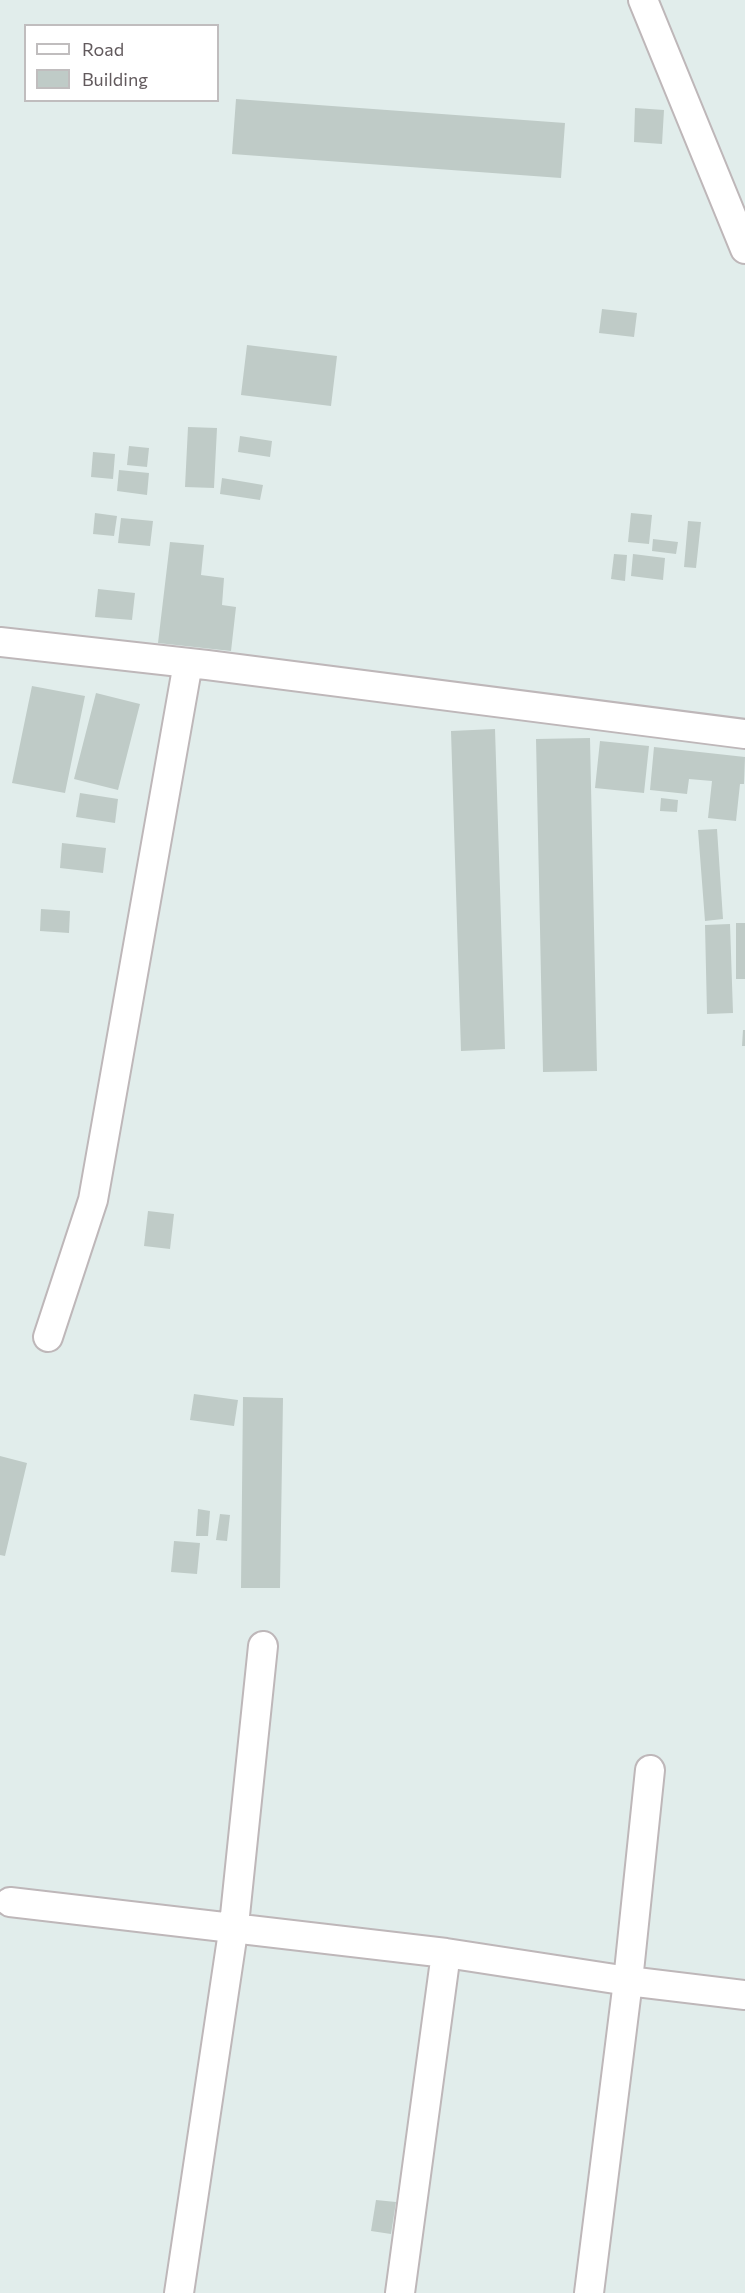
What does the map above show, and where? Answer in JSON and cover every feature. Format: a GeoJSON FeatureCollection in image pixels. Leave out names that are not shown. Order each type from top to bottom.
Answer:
{"type":"FeatureCollection","features":[{"type":"Feature","properties":{"kind":"street"},"geometry":{"type":"LineString","coordinates":[[643,0],[744,244]]}},
{"type":"Feature","properties":{"kind":"street"},"geometry":{"type":"LineString","coordinates":[[0,642],[188,663],[745,734]]}},
{"type":"Feature","properties":{"kind":"street"},"geometry":{"type":"LineString","coordinates":[[48,1338],[93,1200],[188,663]]}},
{"type":"Feature","properties":{"kind":"street"},"geometry":{"type":"LineString","coordinates":[[179,2293],[234,1924],[263,1646]]}},
{"type":"Feature","properties":{"kind":"street"},"geometry":{"type":"LineString","coordinates":[[589,2293],[628,1981],[650,1770]]}},
{"type":"Feature","properties":{"kind":"street"},"geometry":{"type":"LineString","coordinates":[[10,1902],[446,1953],[628,1981],[745,1995]]}},
{"type":"Feature","properties":{"kind":"street"},"geometry":{"type":"LineString","coordinates":[[400,2293],[446,1953]]}},
{"type":"Feature","properties":{"kind":"building"},"geometry":{"type":"Polygon","coordinates":[[[236,99],[565,123],[561,178],[232,154],[236,99]]]}},
{"type":"Feature","properties":{"kind":"building"},"geometry":{"type":"Polygon","coordinates":[[[635,108],[664,110],[662,144],[634,142],[635,108]]]}},
{"type":"Feature","properties":{"kind":"building"},"geometry":{"type":"Polygon","coordinates":[[[602,309],[637,313],[634,337],[599,333],[602,309]]]}},
{"type":"Feature","properties":{"kind":"building"},"geometry":{"type":"Polygon","coordinates":[[[247,345],[337,356],[331,406],[241,395],[247,345]]]}},
{"type":"Feature","properties":{"kind":"building"},"geometry":{"type":"Polygon","coordinates":[[[188,427],[217,428],[214,488],[185,487],[188,427]]]}},
{"type":"Feature","properties":{"kind":"building"},"geometry":{"type":"Polygon","coordinates":[[[240,436],[272,441],[270,457],[238,452],[240,436]]]}},
{"type":"Feature","properties":{"kind":"building"},"geometry":{"type":"Polygon","coordinates":[[[129,446],[149,448],[147,467],[127,465],[129,446]]]}},
{"type":"Feature","properties":{"kind":"building"},"geometry":{"type":"Polygon","coordinates":[[[93,452],[115,454],[113,479],[91,477],[93,452]]]}},
{"type":"Feature","properties":{"kind":"building"},"geometry":{"type":"Polygon","coordinates":[[[119,470],[149,473],[147,495],[117,491],[119,470]]]}},
{"type":"Feature","properties":{"kind":"building"},"geometry":{"type":"Polygon","coordinates":[[[222,478],[263,485],[260,500],[220,494],[222,478]]]}},
{"type":"Feature","properties":{"kind":"building"},"geometry":{"type":"Polygon","coordinates":[[[95,513],[117,516],[114,536],[93,534],[95,513]]]}},
{"type":"Feature","properties":{"kind":"building"},"geometry":{"type":"Polygon","coordinates":[[[631,513],[652,515],[649,544],[628,542],[631,513]]]}},
{"type":"Feature","properties":{"kind":"building"},"geometry":{"type":"Polygon","coordinates":[[[121,518],[153,521],[150,546],[118,543],[121,518]]]}},
{"type":"Feature","properties":{"kind":"building"},"geometry":{"type":"Polygon","coordinates":[[[688,521],[701,522],[696,568],[684,567],[688,521]]]}},
{"type":"Feature","properties":{"kind":"building"},"geometry":{"type":"Polygon","coordinates":[[[653,539],[678,542],[676,554],[652,551],[653,539]]]}},
{"type":"Feature","properties":{"kind":"building"},"geometry":{"type":"Polygon","coordinates":[[[170,542],[204,545],[201,575],[224,578],[222,605],[236,607],[231,651],[158,643],[170,542]]]}},
{"type":"Feature","properties":{"kind":"building"},"geometry":{"type":"Polygon","coordinates":[[[614,554],[627,555],[625,581],[611,579],[614,554]]]}},
{"type":"Feature","properties":{"kind":"building"},"geometry":{"type":"Polygon","coordinates":[[[633,554],[665,558],[663,580],[631,576],[633,554]]]}},
{"type":"Feature","properties":{"kind":"building"},"geometry":{"type":"Polygon","coordinates":[[[98,589],[135,593],[132,620],[95,617],[98,589]]]}},
{"type":"Feature","properties":{"kind":"building"},"geometry":{"type":"Polygon","coordinates":[[[32,686],[85,696],[65,793],[12,783],[32,686]]]}},
{"type":"Feature","properties":{"kind":"building"},"geometry":{"type":"Polygon","coordinates":[[[96,693],[140,704],[118,790],[74,779],[96,693]]]}},
{"type":"Feature","properties":{"kind":"building"},"geometry":{"type":"Polygon","coordinates":[[[495,729],[505,1049],[461,1051],[451,731],[495,729]]]}},
{"type":"Feature","properties":{"kind":"building"},"geometry":{"type":"Polygon","coordinates":[[[590,738],[597,1071],[543,1072],[536,739],[590,738]]]}},
{"type":"Feature","properties":{"kind":"building"},"geometry":{"type":"Polygon","coordinates":[[[600,741],[649,746],[644,793],[595,788],[600,741]]]}},
{"type":"Feature","properties":{"kind":"building"},"geometry":{"type":"Polygon","coordinates":[[[654,747],[745,757],[744,784],[740,784],[736,821],[708,818],[712,781],[689,779],[687,794],[650,790],[654,747]]]}},
{"type":"Feature","properties":{"kind":"building"},"geometry":{"type":"Polygon","coordinates":[[[80,793],[118,799],[115,823],[76,817],[80,793]]]}},
{"type":"Feature","properties":{"kind":"building"},"geometry":{"type":"Polygon","coordinates":[[[661,798],[678,800],[677,812],[660,811],[661,798]]]}},
{"type":"Feature","properties":{"kind":"building"},"geometry":{"type":"Polygon","coordinates":[[[717,829],[723,919],[705,921],[698,830],[717,829]]]}},
{"type":"Feature","properties":{"kind":"building"},"geometry":{"type":"Polygon","coordinates":[[[62,843],[106,848],[103,873],[60,868],[62,843]]]}},
{"type":"Feature","properties":{"kind":"building"},"geometry":{"type":"Polygon","coordinates":[[[41,909],[70,911],[69,933],[40,931],[41,909]]]}},
{"type":"Feature","properties":{"kind":"building"},"geometry":{"type":"Polygon","coordinates":[[[736,923],[745,923],[745,979],[736,979],[736,923]]]}},
{"type":"Feature","properties":{"kind":"building"},"geometry":{"type":"Polygon","coordinates":[[[730,924],[733,1013],[707,1014],[705,925],[730,924]]]}},
{"type":"Feature","properties":{"kind":"building"},"geometry":{"type":"Polygon","coordinates":[[[743,1030],[745,1030],[745,1046],[742,1046],[743,1030]]]}},
{"type":"Feature","properties":{"kind":"building"},"geometry":{"type":"Polygon","coordinates":[[[148,1211],[174,1214],[170,1249],[144,1246],[148,1211]]]}},
{"type":"Feature","properties":{"kind":"building"},"geometry":{"type":"Polygon","coordinates":[[[194,1394],[238,1400],[234,1426],[190,1420],[194,1394]]]}},
{"type":"Feature","properties":{"kind":"building"},"geometry":{"type":"Polygon","coordinates":[[[243,1397],[283,1398],[280,1588],[241,1588],[243,1397]]]}},
{"type":"Feature","properties":{"kind":"building"},"geometry":{"type":"Polygon","coordinates":[[[0,1456],[27,1463],[5,1556],[0,1555],[0,1456]]]}},
{"type":"Feature","properties":{"kind":"building"},"geometry":{"type":"Polygon","coordinates":[[[198,1509],[210,1511],[208,1536],[196,1536],[198,1509]]]}},
{"type":"Feature","properties":{"kind":"building"},"geometry":{"type":"Polygon","coordinates":[[[220,1514],[230,1515],[227,1541],[216,1540],[220,1514]]]}},
{"type":"Feature","properties":{"kind":"building"},"geometry":{"type":"Polygon","coordinates":[[[174,1541],[200,1543],[197,1574],[171,1572],[174,1541]]]}},
{"type":"Feature","properties":{"kind":"building"},"geometry":{"type":"Polygon","coordinates":[[[376,2200],[396,2202],[391,2234],[371,2231],[376,2200]]]}}]}
